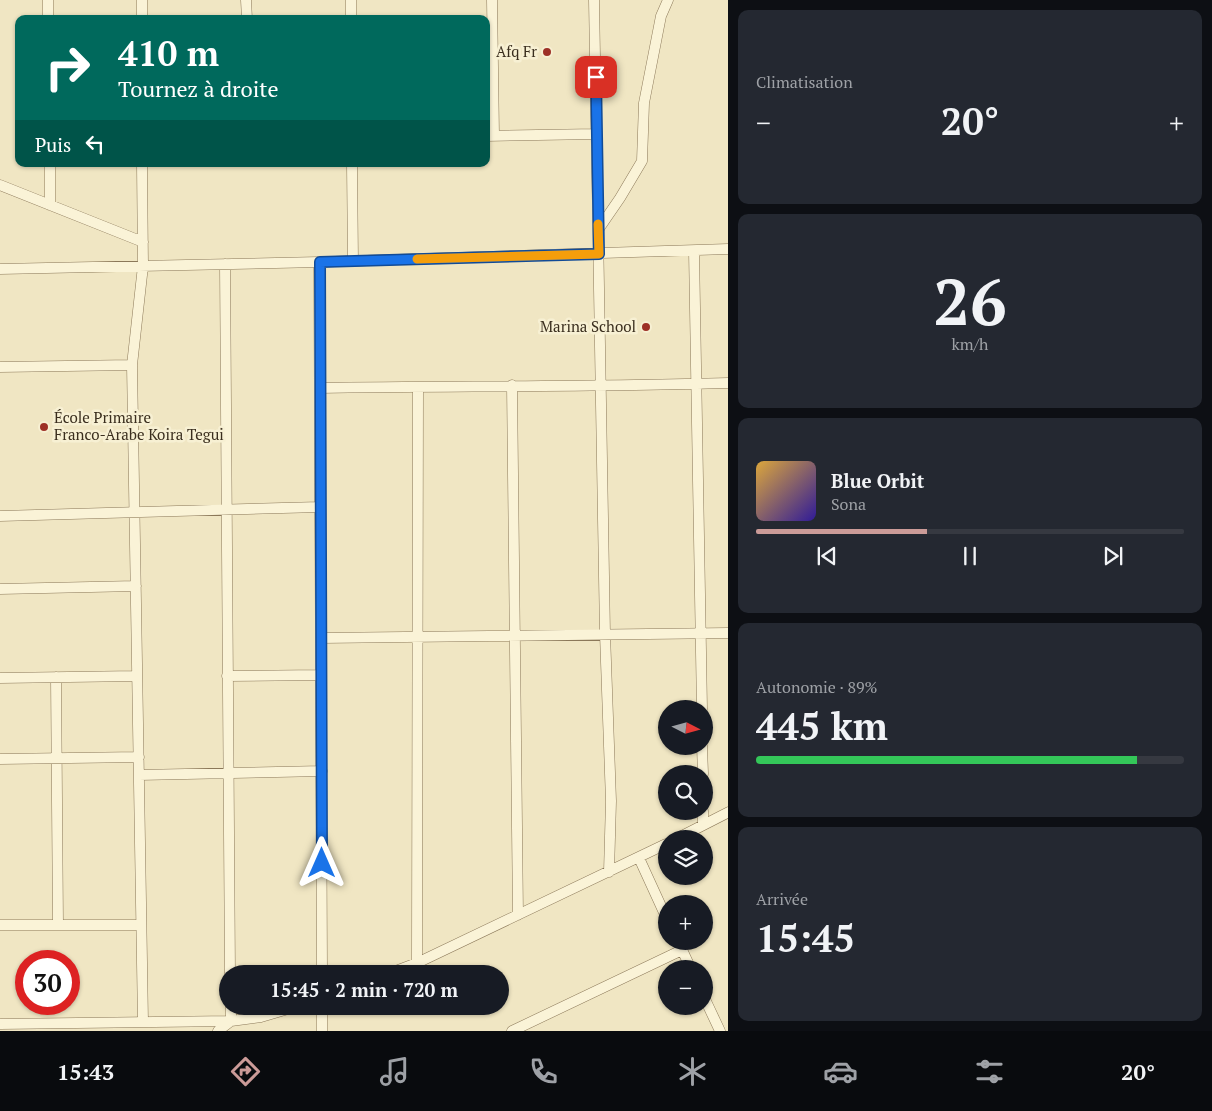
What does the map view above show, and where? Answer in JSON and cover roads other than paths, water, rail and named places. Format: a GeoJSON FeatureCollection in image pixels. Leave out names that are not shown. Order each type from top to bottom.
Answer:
{"type":"FeatureCollection","features":[{"type":"Feature","properties":{"kind":"street"},"geometry":{"type":"LineString","coordinates":[[48,0],[48,15]]}},
{"type":"Feature","properties":{"kind":"street"},"geometry":{"type":"LineString","coordinates":[[142,0],[142,15]]}},
{"type":"Feature","properties":{"kind":"street"},"geometry":{"type":"LineString","coordinates":[[246,0],[247,15]]}},
{"type":"Feature","properties":{"kind":"street"},"geometry":{"type":"LineString","coordinates":[[351,0],[351,15]]}},
{"type":"Feature","properties":{"kind":"street"},"geometry":{"type":"LineString","coordinates":[[492,0],[490,135],[596,134]]}},
{"type":"Feature","properties":{"kind":"street"},"geometry":{"type":"LineString","coordinates":[[594,0],[605,634],[611,801],[609,872]]}},
{"type":"Feature","properties":{"kind":"street"},"geometry":{"type":"LineString","coordinates":[[598,230],[642,161],[644,103],[661,16],[668,0]]}},
{"type":"Feature","properties":{"kind":"street"},"geometry":{"type":"LineString","coordinates":[[50,167],[50,205]]}},
{"type":"Feature","properties":{"kind":"street"},"geometry":{"type":"LineString","coordinates":[[142,167],[143,266],[132,365],[143,1022]]}},
{"type":"Feature","properties":{"kind":"street"},"geometry":{"type":"LineString","coordinates":[[352,167],[353,261]]}},
{"type":"Feature","properties":{"kind":"street"},"geometry":{"type":"LineString","coordinates":[[0,185],[142,242]]}},
{"type":"Feature","properties":{"kind":"street"},"geometry":{"type":"LineString","coordinates":[[0,269],[320,262],[728,249]]}},
{"type":"Feature","properties":{"kind":"street"},"geometry":{"type":"LineString","coordinates":[[694,251],[702,700]]}},
{"type":"Feature","properties":{"kind":"street"},"geometry":{"type":"LineString","coordinates":[[320,262],[322,965]]}},
{"type":"Feature","properties":{"kind":"street"},"geometry":{"type":"LineString","coordinates":[[225,264],[230,965]]}},
{"type":"Feature","properties":{"kind":"street"},"geometry":{"type":"LineString","coordinates":[[0,367],[132,365]]}},
{"type":"Feature","properties":{"kind":"street"},"geometry":{"type":"LineString","coordinates":[[320,388],[512,385],[601,386],[728,382]]}},
{"type":"Feature","properties":{"kind":"street"},"geometry":{"type":"LineString","coordinates":[[512,385],[518,915]]}},
{"type":"Feature","properties":{"kind":"street"},"geometry":{"type":"LineString","coordinates":[[417,963],[418,386]]}},
{"type":"Feature","properties":{"kind":"street"},"geometry":{"type":"LineString","coordinates":[[0,516],[320,507]]}},
{"type":"Feature","properties":{"kind":"street"},"geometry":{"type":"LineString","coordinates":[[0,589],[136,586]]}},
{"type":"Feature","properties":{"kind":"street"},"geometry":{"type":"LineString","coordinates":[[321,638],[728,633]]}},
{"type":"Feature","properties":{"kind":"street"},"geometry":{"type":"LineString","coordinates":[[227,676],[321,675]]}},
{"type":"Feature","properties":{"kind":"street"},"geometry":{"type":"LineString","coordinates":[[0,678],[137,676]]}},
{"type":"Feature","properties":{"kind":"street"},"geometry":{"type":"LineString","coordinates":[[56,677],[58,925]]}},
{"type":"Feature","properties":{"kind":"street"},"geometry":{"type":"LineString","coordinates":[[0,759],[139,757]]}},
{"type":"Feature","properties":{"kind":"street"},"geometry":{"type":"LineString","coordinates":[[139,775],[322,771]]}},
{"type":"Feature","properties":{"kind":"street"},"geometry":{"type":"LineString","coordinates":[[694,830],[728,812]]}},
{"type":"Feature","properties":{"kind":"street"},"geometry":{"type":"LineString","coordinates":[[704,820],[704,825]]}},
{"type":"Feature","properties":{"kind":"street"},"geometry":{"type":"LineString","coordinates":[[412,965],[658,848]]}},
{"type":"Feature","properties":{"kind":"street"},"geometry":{"type":"LineString","coordinates":[[639,858],[658,900]]}},
{"type":"Feature","properties":{"kind":"street"},"geometry":{"type":"LineString","coordinates":[[0,925],[141,925]]}},
{"type":"Feature","properties":{"kind":"street"},"geometry":{"type":"LineString","coordinates":[[512,1031],[670,950]]}},
{"type":"Feature","properties":{"kind":"street"},"geometry":{"type":"LineString","coordinates":[[231,1015],[231,1021]]}},
{"type":"Feature","properties":{"kind":"street"},"geometry":{"type":"LineString","coordinates":[[0,1024],[231,1021],[268,1015]]}},
{"type":"Feature","properties":{"kind":"street"},"geometry":{"type":"LineString","coordinates":[[322,1015],[322,1031]]}},
{"type":"Feature","properties":{"kind":"street"},"geometry":{"type":"LineString","coordinates":[[712,1015],[720,1031]]}},
{"type":"Feature","properties":{"kind":"street"},"geometry":{"type":"LineString","coordinates":[[218,1031],[231,1021]]}},
{"type":"Feature","properties":{"kind":"place","name":"Afq Fr"},"geometry":{"type":"Point","coordinates":[547,52]}},
{"type":"Feature","properties":{"kind":"place","name":"Marina School"},"geometry":{"type":"Point","coordinates":[646,327]}},
{"type":"Feature","properties":{"kind":"place","name":"École Primaire Franco-Arabe Koira Tegui"},"geometry":{"type":"Point","coordinates":[44,427]}}]}
